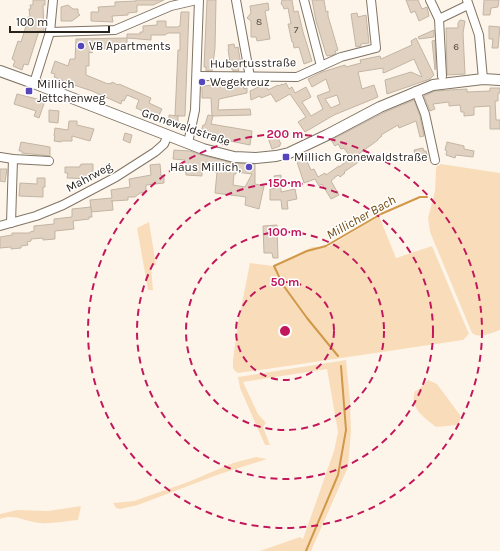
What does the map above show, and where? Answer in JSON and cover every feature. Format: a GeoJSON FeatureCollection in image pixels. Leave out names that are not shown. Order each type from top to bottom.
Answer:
{"type":"FeatureCollection","features":[{"type":"Feature","properties":{"kind":"main road","name":"Gronewaldstraße"},"geometry":{"type":"LineString","coordinates":[[0,72],[34,83],[203,149],[234,157],[256,158],[289,153],[327,136],[380,107],[432,85],[483,79],[500,80]]}},
{"type":"Feature","properties":{"kind":"street"},"geometry":{"type":"LineString","coordinates":[[34,83],[50,32],[53,0]]}},
{"type":"Feature","properties":{"kind":"street"},"geometry":{"type":"LineString","coordinates":[[50,32],[115,30],[172,6],[198,0],[195,110],[188,143]]}},
{"type":"Feature","properties":{"kind":"street"},"geometry":{"type":"LineString","coordinates":[[236,0],[250,77]]}},
{"type":"Feature","properties":{"kind":"street"},"geometry":{"type":"LineString","coordinates":[[304,0],[321,66]]}},
{"type":"Feature","properties":{"kind":"street","name":"Hubertusstraße"},"geometry":{"type":"LineString","coordinates":[[197,76],[297,77],[345,56],[376,48],[371,0]]}},
{"type":"Feature","properties":{"kind":"street"},"geometry":{"type":"LineString","coordinates":[[430,0],[440,19],[442,76]]}},
{"type":"Feature","properties":{"kind":"street"},"geometry":{"type":"LineString","coordinates":[[440,19],[468,3],[479,35],[483,79]]}},
{"type":"Feature","properties":{"kind":"street"},"geometry":{"type":"LineString","coordinates":[[416,91],[425,114],[435,160]]}},
{"type":"Feature","properties":{"kind":"street","name":"Mahrweg"},"geometry":{"type":"LineString","coordinates":[[0,226],[36,216],[63,205],[116,177],[155,152],[164,144],[168,135]]}},
{"type":"Feature","properties":{"kind":"street"},"geometry":{"type":"LineString","coordinates":[[0,157],[49,161]]}},
{"type":"Feature","properties":{"kind":"street"},"geometry":{"type":"LineString","coordinates":[[11,223],[13,159]]}},
{"type":"Feature","properties":{"kind":"shaded area"},"geometry":{"type":"Polygon","coordinates":[[[441,164],[500,173],[500,330],[486,335],[475,335],[472,333],[430,232],[428,218],[435,191],[436,167],[441,164]]]}},
{"type":"Feature","properties":{"kind":"shaded area"},"geometry":{"type":"Polygon","coordinates":[[[379,216],[396,258],[432,246],[469,334],[463,340],[238,373],[235,371],[233,368],[233,360],[238,323],[250,263],[273,266],[312,247],[328,247],[379,216]]]}},
{"type":"Feature","properties":{"kind":"shaded area"},"geometry":{"type":"Polygon","coordinates":[[[149,222],[156,265],[151,266],[153,290],[148,290],[137,228],[149,222]]]}},
{"type":"Feature","properties":{"kind":"shaded area"},"geometry":{"type":"Polygon","coordinates":[[[346,360],[351,431],[348,467],[311,551],[260,551],[300,537],[303,539],[334,451],[338,432],[327,369],[243,382],[258,414],[266,423],[263,427],[270,445],[265,445],[240,388],[238,377],[346,360]]]}},
{"type":"Feature","properties":{"kind":"shaded area"},"geometry":{"type":"Polygon","coordinates":[[[428,380],[437,384],[460,415],[460,421],[457,425],[436,427],[419,412],[414,402],[415,391],[428,380]]]}},
{"type":"Feature","properties":{"kind":"shaded area"},"geometry":{"type":"Polygon","coordinates":[[[256,457],[267,459],[217,475],[138,505],[120,509],[116,508],[113,503],[134,501],[188,482],[233,463],[256,457]]]}},
{"type":"Feature","properties":{"kind":"shaded area"},"geometry":{"type":"Polygon","coordinates":[[[81,506],[78,520],[45,523],[15,517],[5,517],[0,519],[0,514],[17,510],[48,511],[81,506]]]}},
{"type":"Feature","properties":{"kind":"building"},"geometry":{"type":"Polygon","coordinates":[[[33,0],[45,0],[45,5],[43,5],[44,31],[39,31],[28,65],[24,64],[22,70],[13,66],[15,61],[12,59],[18,41],[21,42],[26,26],[28,26],[28,17],[30,17],[29,9],[31,9],[30,5],[33,5],[33,0]]]}},
{"type":"Feature","properties":{"kind":"building"},"geometry":{"type":"Polygon","coordinates":[[[164,0],[153,5],[137,5],[137,12],[128,13],[128,15],[112,16],[113,22],[91,21],[91,12],[99,12],[98,7],[115,6],[115,2],[164,0]]]}},
{"type":"Feature","properties":{"kind":"building"},"geometry":{"type":"Polygon","coordinates":[[[207,0],[216,0],[215,48],[212,71],[206,71],[206,67],[204,67],[207,0]]]}},
{"type":"Feature","properties":{"kind":"building"},"geometry":{"type":"Polygon","coordinates":[[[282,0],[292,0],[294,12],[298,11],[312,61],[304,64],[299,47],[294,48],[288,24],[291,24],[288,8],[284,9],[281,4],[282,0]]]}},
{"type":"Feature","properties":{"kind":"building"},"geometry":{"type":"Polygon","coordinates":[[[312,0],[324,0],[326,12],[328,11],[328,16],[338,50],[335,51],[336,53],[333,55],[327,56],[326,54],[316,21],[312,0]]]}},
{"type":"Feature","properties":{"kind":"building"},"geometry":{"type":"Polygon","coordinates":[[[406,0],[418,0],[422,9],[427,7],[429,16],[419,21],[415,11],[411,13],[406,0]]]}},
{"type":"Feature","properties":{"kind":"building"},"geometry":{"type":"Polygon","coordinates":[[[484,0],[499,0],[498,7],[491,8],[490,15],[483,15],[484,0]]]}},
{"type":"Feature","properties":{"kind":"building"},"geometry":{"type":"Polygon","coordinates":[[[268,3],[269,10],[265,11],[270,39],[257,41],[256,37],[251,37],[251,21],[247,18],[251,13],[250,6],[268,3]]]}},
{"type":"Feature","properties":{"kind":"building"},"geometry":{"type":"Polygon","coordinates":[[[68,5],[73,9],[78,9],[78,13],[80,15],[72,21],[61,21],[61,7],[68,5]]]}},
{"type":"Feature","properties":{"kind":"building"},"geometry":{"type":"Polygon","coordinates":[[[181,12],[189,12],[185,116],[175,116],[180,33],[151,35],[151,40],[127,38],[127,34],[140,34],[140,32],[143,32],[143,26],[157,25],[157,21],[166,21],[166,27],[178,27],[180,26],[181,12]]]}},
{"type":"Feature","properties":{"kind":"building"},"geometry":{"type":"Polygon","coordinates":[[[357,13],[358,17],[366,15],[369,43],[361,44],[361,46],[356,47],[351,14],[357,13]]]}},
{"type":"Feature","properties":{"kind":"building"},"geometry":{"type":"Polygon","coordinates":[[[460,20],[465,21],[463,33],[465,74],[447,75],[446,28],[458,28],[458,23],[460,20]]]}},
{"type":"Feature","properties":{"kind":"building"},"geometry":{"type":"Polygon","coordinates":[[[489,26],[500,27],[498,48],[492,48],[493,39],[489,39],[489,26]]]}},
{"type":"Feature","properties":{"kind":"building"},"geometry":{"type":"Polygon","coordinates":[[[434,30],[434,37],[419,39],[418,37],[434,30]]]}},
{"type":"Feature","properties":{"kind":"building"},"geometry":{"type":"Polygon","coordinates":[[[127,38],[127,48],[93,49],[92,53],[89,52],[89,66],[86,66],[86,75],[108,84],[111,84],[112,82],[118,85],[119,84],[151,98],[149,103],[162,109],[157,119],[136,108],[139,100],[127,95],[124,101],[122,100],[121,104],[92,91],[54,77],[55,74],[51,73],[55,61],[68,66],[70,59],[75,59],[76,39],[127,38]]]}},
{"type":"Feature","properties":{"kind":"building"},"geometry":{"type":"Polygon","coordinates":[[[416,38],[434,75],[430,79],[387,94],[385,80],[411,72],[422,77],[414,59],[383,73],[383,68],[358,72],[362,89],[374,85],[378,97],[334,115],[305,132],[298,122],[306,117],[290,94],[276,102],[271,94],[261,98],[260,96],[251,100],[250,91],[265,84],[268,90],[286,83],[289,89],[292,87],[295,93],[306,87],[311,97],[302,102],[311,116],[323,109],[317,96],[330,91],[326,79],[312,87],[308,79],[322,72],[345,65],[346,67],[361,63],[360,60],[380,56],[381,59],[412,45],[411,41],[416,38]],[[337,95],[325,99],[331,108],[340,104],[337,95]]]}},
{"type":"Feature","properties":{"kind":"building"},"geometry":{"type":"Polygon","coordinates":[[[435,40],[436,68],[435,70],[432,41],[435,40]]]}},
{"type":"Feature","properties":{"kind":"building"},"geometry":{"type":"Polygon","coordinates":[[[234,44],[235,48],[238,47],[241,68],[238,68],[239,71],[233,71],[231,69],[228,45],[234,44]]]}},
{"type":"Feature","properties":{"kind":"building"},"geometry":{"type":"Polygon","coordinates":[[[243,83],[244,89],[247,88],[247,93],[219,99],[218,110],[250,109],[251,115],[212,116],[211,98],[202,98],[202,86],[243,83]]]}},
{"type":"Feature","properties":{"kind":"building"},"geometry":{"type":"Polygon","coordinates":[[[490,88],[500,88],[500,93],[498,93],[498,101],[495,101],[496,120],[500,120],[500,129],[490,129],[490,106],[474,107],[474,115],[464,116],[464,112],[461,112],[460,105],[449,106],[449,102],[433,104],[435,109],[430,111],[424,96],[435,91],[467,89],[467,92],[490,91],[490,88]]]}},
{"type":"Feature","properties":{"kind":"building"},"geometry":{"type":"Polygon","coordinates":[[[17,94],[45,101],[39,118],[34,116],[36,111],[14,104],[17,94]]]}},
{"type":"Feature","properties":{"kind":"building"},"geometry":{"type":"Polygon","coordinates":[[[414,100],[420,116],[424,136],[420,137],[416,121],[399,128],[398,125],[381,135],[382,136],[378,140],[356,156],[360,161],[344,172],[345,173],[340,177],[338,175],[331,181],[339,195],[331,199],[322,184],[319,186],[315,179],[304,183],[296,159],[304,155],[311,170],[314,169],[318,177],[325,173],[326,175],[351,158],[344,148],[341,149],[338,144],[335,146],[331,140],[383,113],[414,100]]]}},
{"type":"Feature","properties":{"kind":"building"},"geometry":{"type":"Polygon","coordinates":[[[49,110],[59,111],[58,123],[49,122],[49,110]]]}},
{"type":"Feature","properties":{"kind":"building"},"geometry":{"type":"Polygon","coordinates":[[[169,115],[178,116],[178,122],[169,121],[169,115]]]}},
{"type":"Feature","properties":{"kind":"building"},"geometry":{"type":"Polygon","coordinates":[[[208,115],[213,116],[211,124],[252,131],[250,145],[200,135],[208,115]]]}},
{"type":"Feature","properties":{"kind":"building"},"geometry":{"type":"Polygon","coordinates":[[[69,121],[77,121],[77,125],[94,129],[90,141],[72,136],[72,141],[54,141],[55,128],[68,130],[69,121]]]}},
{"type":"Feature","properties":{"kind":"building"},"geometry":{"type":"Polygon","coordinates":[[[125,133],[132,135],[130,143],[123,140],[125,133]]]}},
{"type":"Feature","properties":{"kind":"building"},"geometry":{"type":"Polygon","coordinates":[[[276,134],[281,144],[280,146],[272,149],[268,138],[276,134]]]}},
{"type":"Feature","properties":{"kind":"building"},"geometry":{"type":"Polygon","coordinates":[[[21,142],[50,147],[50,156],[22,153],[22,151],[19,151],[21,142]]]}},
{"type":"Feature","properties":{"kind":"building"},"geometry":{"type":"Polygon","coordinates":[[[447,142],[464,146],[464,149],[474,151],[473,157],[456,155],[455,158],[446,155],[447,151],[445,150],[447,142]]]}},
{"type":"Feature","properties":{"kind":"building"},"geometry":{"type":"Polygon","coordinates":[[[423,148],[424,151],[426,151],[428,159],[417,162],[414,150],[423,148]]]}},
{"type":"Feature","properties":{"kind":"building"},"geometry":{"type":"Polygon","coordinates":[[[174,150],[190,151],[233,163],[255,164],[255,184],[264,186],[259,209],[245,205],[246,197],[215,193],[217,172],[202,170],[202,176],[186,175],[185,160],[173,159],[174,150]],[[236,172],[236,174],[234,174],[233,185],[245,187],[252,174],[236,172]]]}},
{"type":"Feature","properties":{"kind":"building"},"geometry":{"type":"Polygon","coordinates":[[[82,164],[93,164],[93,179],[67,178],[68,173],[65,173],[65,167],[80,167],[82,164]]]}},
{"type":"Feature","properties":{"kind":"building"},"geometry":{"type":"Polygon","coordinates":[[[160,164],[161,176],[164,175],[164,183],[146,185],[146,192],[140,193],[135,197],[128,197],[128,200],[112,201],[113,210],[91,212],[90,200],[112,198],[111,190],[130,187],[129,179],[151,175],[150,165],[160,164]]]}},
{"type":"Feature","properties":{"kind":"building"},"geometry":{"type":"Polygon","coordinates":[[[0,169],[7,169],[5,182],[0,181],[0,169]]]}},
{"type":"Feature","properties":{"kind":"building"},"geometry":{"type":"Polygon","coordinates":[[[281,175],[281,192],[295,189],[297,199],[287,201],[288,209],[282,209],[281,200],[270,200],[270,189],[276,188],[274,176],[281,175]]]}},
{"type":"Feature","properties":{"kind":"building"},"geometry":{"type":"Polygon","coordinates":[[[37,178],[45,178],[43,197],[19,196],[20,183],[37,184],[37,178]]]}},
{"type":"Feature","properties":{"kind":"building"},"geometry":{"type":"Polygon","coordinates":[[[91,207],[92,217],[89,217],[89,219],[73,221],[74,229],[55,231],[55,239],[31,239],[31,241],[27,242],[28,245],[21,246],[21,248],[0,248],[0,237],[12,235],[12,233],[30,233],[34,231],[34,226],[54,224],[54,219],[72,217],[72,209],[91,207]]]}},
{"type":"Feature","properties":{"kind":"building"},"geometry":{"type":"Polygon","coordinates":[[[277,225],[278,258],[273,258],[272,253],[264,253],[263,226],[277,225]]]}},
{"type":"Feature","properties":{"kind":"waterway","name":"Millicher Bach"},"geometry":{"type":"LineString","coordinates":[[338,356],[307,318],[283,285],[274,266],[307,251],[326,246],[381,214],[420,197],[427,197]]}},
{"type":"Feature","properties":{"kind":"waterway","name":"Millicher Bach"},"geometry":{"type":"LineString","coordinates":[[306,551],[338,475],[346,430],[341,366]]}},
{"type":"Feature","properties":{"kind":"place","name":"VB Apartments"},"geometry":{"type":"Point","coordinates":[81,46]}},
{"type":"Feature","properties":{"kind":"place","name":"Wegekreuz"},"geometry":{"type":"Point","coordinates":[202,82]}},
{"type":"Feature","properties":{"kind":"place","name":"Millich Jettchenweg"},"geometry":{"type":"Point","coordinates":[29,91]}},
{"type":"Feature","properties":{"kind":"place","name":"Millich Gronewaldstraße"},"geometry":{"type":"Point","coordinates":[286,157]}},
{"type":"Feature","properties":{"kind":"place","name":"Haus Millich,"},"geometry":{"type":"Point","coordinates":[249,167]}}]}
